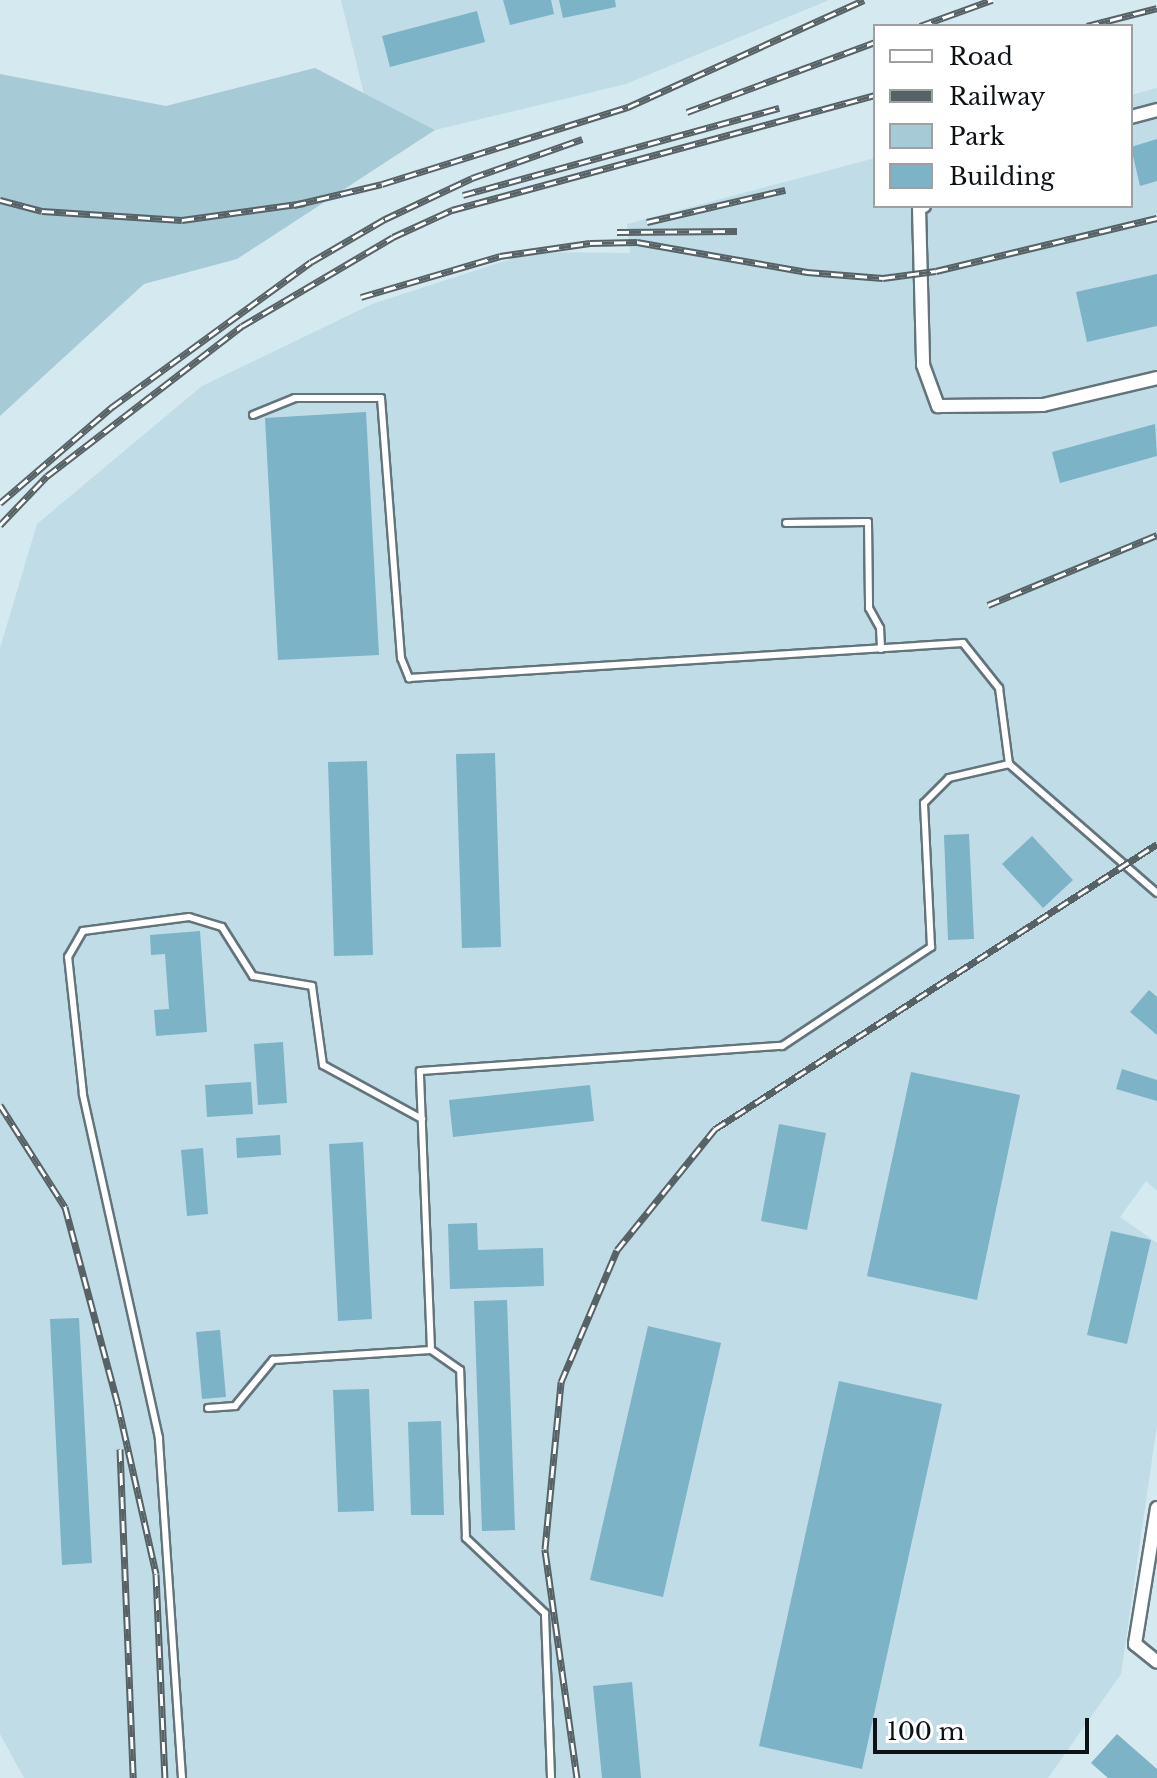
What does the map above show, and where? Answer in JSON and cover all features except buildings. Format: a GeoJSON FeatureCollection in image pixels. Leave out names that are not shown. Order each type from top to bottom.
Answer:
{"type":"FeatureCollection","features":[{"type":"Feature","properties":{"kind":"street"},"geometry":{"type":"LineString","coordinates":[[1133,116],[1157,110]]}},
{"type":"Feature","properties":{"kind":"street"},"geometry":{"type":"LineString","coordinates":[[919,208],[923,365],[938,406],[1043,405],[1157,378]]}},
{"type":"Feature","properties":{"kind":"street"},"geometry":{"type":"LineString","coordinates":[[1157,1508],[1135,1644],[1157,1662]]}},
{"type":"Feature","properties":{"kind":"lane"},"geometry":{"type":"LineString","coordinates":[[253,415],[295,398],[381,398],[401,658],[409,678],[963,643],[999,688],[1009,764],[1157,893]]}},
{"type":"Feature","properties":{"kind":"lane"},"geometry":{"type":"LineString","coordinates":[[786,523],[868,522],[869,608],[880,628],[881,649]]}},
{"type":"Feature","properties":{"kind":"lane"},"geometry":{"type":"LineString","coordinates":[[431,1350],[420,1071],[782,1046],[931,947],[924,803],[949,778],[1009,764]]}},
{"type":"Feature","properties":{"kind":"lane"},"geometry":{"type":"LineString","coordinates":[[182,1778],[159,1438],[83,1094],[68,957],[83,931],[189,917],[222,927],[253,976],[312,986],[323,1065],[422,1119]]}},
{"type":"Feature","properties":{"kind":"lane"},"geometry":{"type":"LineString","coordinates":[[208,1408],[235,1406],[273,1360],[431,1350],[460,1370],[466,1538],[545,1613],[551,1778]]}},
{"type":"Feature","properties":{"kind":"shaded area"},"geometry":{"type":"Polygon","coordinates":[[[341,0],[829,0],[626,84],[435,130],[364,94],[341,0]]]}},
{"type":"Feature","properties":{"kind":"shaded area"},"geometry":{"type":"Polygon","coordinates":[[[1157,88],[1157,1191],[1146,1181],[1120,1217],[1157,1243],[1157,1425],[1121,1674],[1048,1778],[24,1778],[0,1734],[0,648],[37,524],[202,386],[372,304],[532,252],[630,253],[627,224],[873,159],[873,208],[1133,208],[1133,94],[1157,88]]]}},
{"type":"Feature","properties":{"kind":"green space"},"geometry":{"type":"Polygon","coordinates":[[[315,68],[435,130],[237,259],[144,284],[0,416],[0,74],[166,106],[315,68]]]}},
{"type":"Feature","properties":{"kind":"railway"},"geometry":{"type":"LineString","coordinates":[[294,205],[382,184],[628,107],[864,0]]}},
{"type":"Feature","properties":{"kind":"railway"},"geometry":{"type":"LineString","coordinates":[[926,24],[992,0]]}},
{"type":"Feature","properties":{"kind":"railway"},"geometry":{"type":"LineString","coordinates":[[1095,24],[1157,8]]}},
{"type":"Feature","properties":{"kind":"railway"},"geometry":{"type":"LineString","coordinates":[[687,112],[873,43]]}},
{"type":"Feature","properties":{"kind":"railway"},"geometry":{"type":"LineString","coordinates":[[0,525],[47,476],[242,326],[393,237],[452,210],[873,96]]}},
{"type":"Feature","properties":{"kind":"railway"},"geometry":{"type":"LineString","coordinates":[[463,195],[779,108]]}},
{"type":"Feature","properties":{"kind":"railway"},"geometry":{"type":"LineString","coordinates":[[0,503],[112,407],[311,262],[385,219],[472,178],[582,139]]}},
{"type":"Feature","properties":{"kind":"railway"},"geometry":{"type":"LineString","coordinates":[[647,222],[785,190]]}},
{"type":"Feature","properties":{"kind":"railway"},"geometry":{"type":"LineString","coordinates":[[0,200],[42,211],[182,220],[305,203]]}},
{"type":"Feature","properties":{"kind":"railway"},"geometry":{"type":"LineString","coordinates":[[361,297],[500,256],[590,243],[637,242],[807,272],[883,278],[936,271],[1157,218]]}},
{"type":"Feature","properties":{"kind":"railway"},"geometry":{"type":"LineString","coordinates":[[617,232],[737,231]]}},
{"type":"Feature","properties":{"kind":"railway"},"geometry":{"type":"LineString","coordinates":[[988,605],[1157,535]]}},
{"type":"Feature","properties":{"kind":"railway"},"geometry":{"type":"LineString","coordinates":[[577,1778],[545,1549],[561,1382],[617,1250],[715,1129],[1157,844]]}},
{"type":"Feature","properties":{"kind":"railway"},"geometry":{"type":"LineString","coordinates":[[0,1105],[65,1207],[118,1405],[156,1574],[165,1778]]}},
{"type":"Feature","properties":{"kind":"railway"},"geometry":{"type":"LineString","coordinates":[[120,1449],[133,1778]]}}]}
